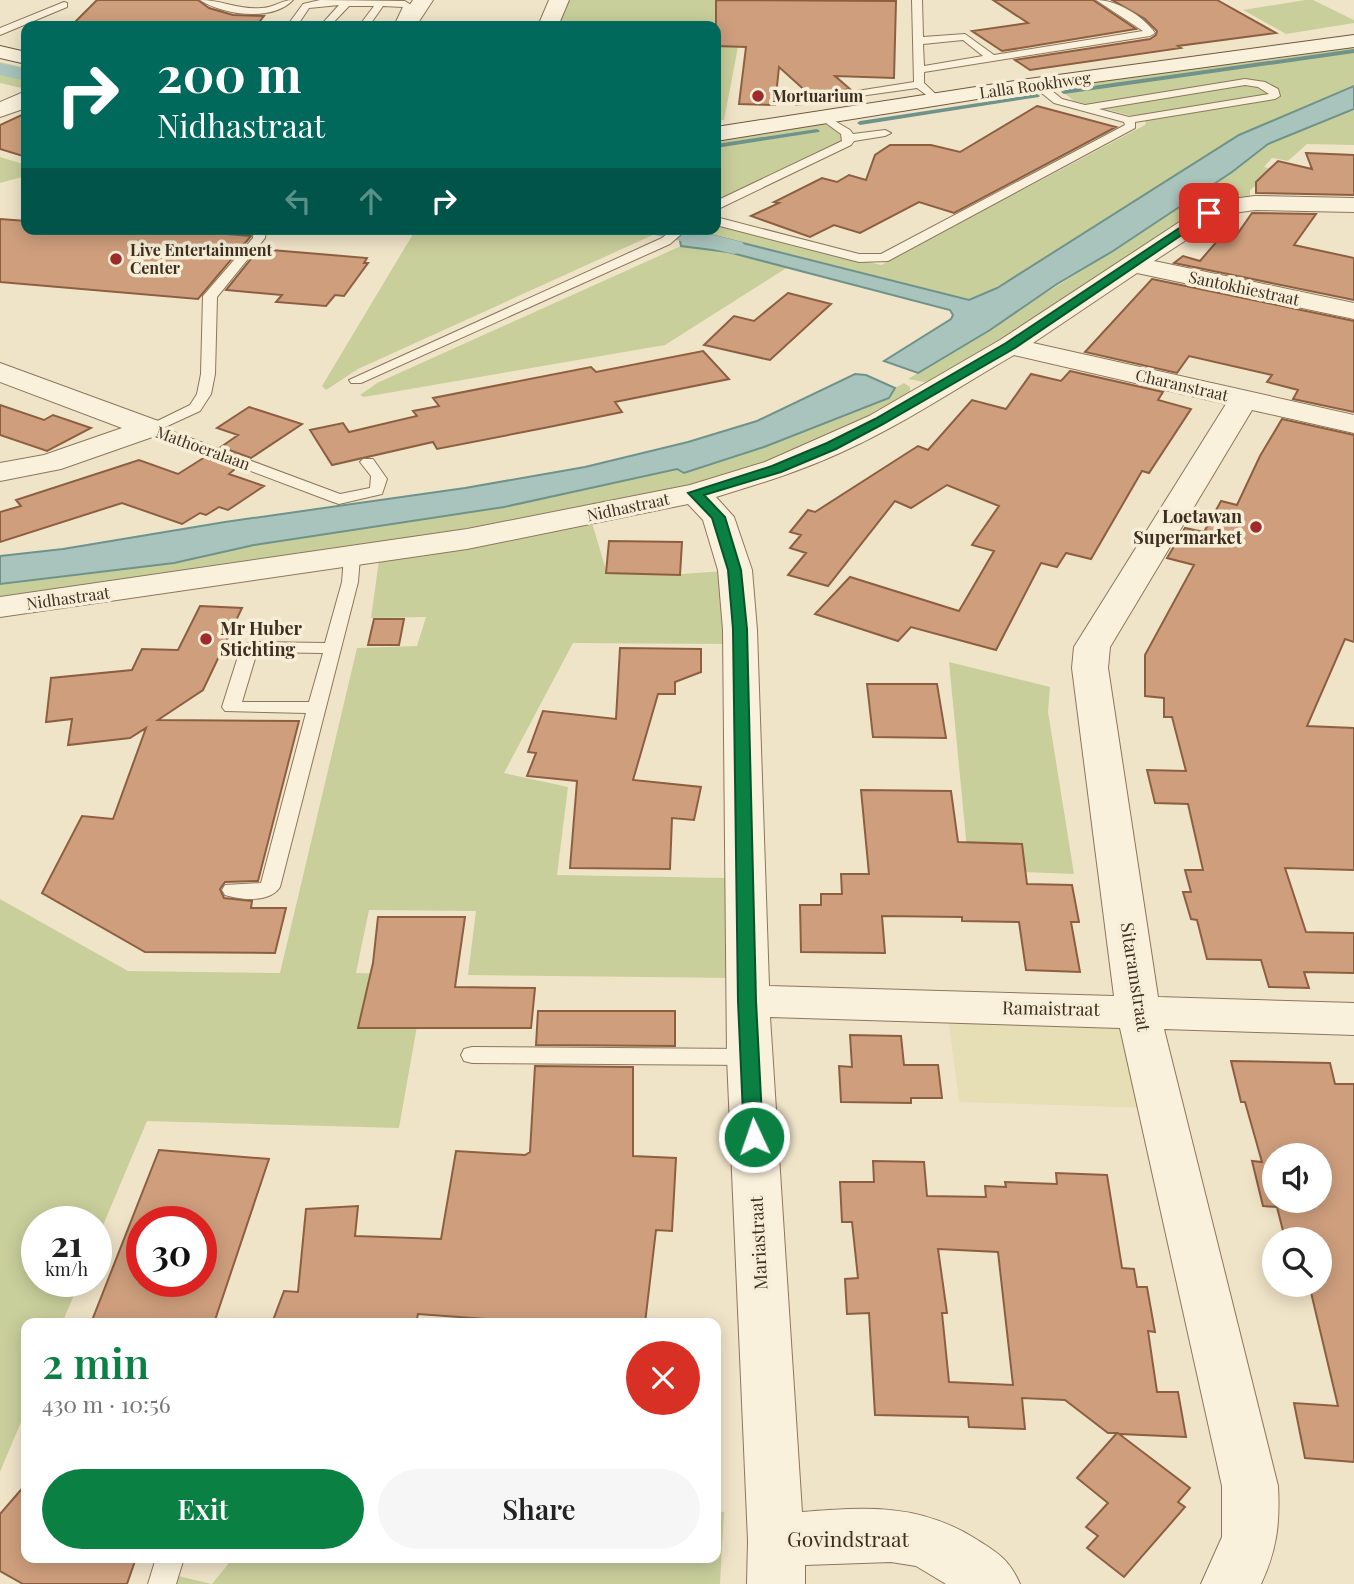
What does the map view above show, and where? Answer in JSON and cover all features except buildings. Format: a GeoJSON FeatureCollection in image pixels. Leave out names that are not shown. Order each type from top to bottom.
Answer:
{"type":"FeatureCollection","features":[{"type":"Feature","properties":{"kind":"street"},"geometry":{"type":"LineString","coordinates":[[409,21],[423,0]]}},
{"type":"Feature","properties":{"kind":"street"},"geometry":{"type":"LineString","coordinates":[[550,21],[559,0]]}},
{"type":"Feature","properties":{"kind":"street","name":"Lalla Rookhweg"},"geometry":{"type":"LineString","coordinates":[[721,133],[1037,84],[1354,41]]}},
{"type":"Feature","properties":{"kind":"street"},"geometry":{"type":"LineString","coordinates":[[0,52],[21,57]]}},
{"type":"Feature","properties":{"kind":"street"},"geometry":{"type":"LineString","coordinates":[[0,85],[21,93]]}},
{"type":"Feature","properties":{"kind":"street"},"geometry":{"type":"LineString","coordinates":[[0,110],[21,102]]}},
{"type":"Feature","properties":{"kind":"street","name":"Nidhastraat"},"geometry":{"type":"LineString","coordinates":[[0,607],[467,539],[695,493],[776,469],[831,446],[1010,346],[1219,207],[1255,203],[1354,205]]}},
{"type":"Feature","properties":{"kind":"street","name":"Santokhiestraat"},"geometry":{"type":"LineString","coordinates":[[1134,265],[1354,311]]}},
{"type":"Feature","properties":{"kind":"street","name":"Charanstraat"},"geometry":{"type":"LineString","coordinates":[[1010,346],[1354,424]]}},
{"type":"Feature","properties":{"kind":"street","name":"Mathoeralaan"},"geometry":{"type":"LineString","coordinates":[[0,372],[150,428]]}},
{"type":"Feature","properties":{"kind":"street","name":"Sitaramstraat"},"geometry":{"type":"LineString","coordinates":[[1230,1584],[1246,1559],[1252,1523],[1250,1486],[1139,1011],[1090,668],[1092,647],[1244,399]]}},
{"type":"Feature","properties":{"kind":"street"},"geometry":{"type":"LineString","coordinates":[[0,472],[50,463],[150,428]]}},
{"type":"Feature","properties":{"kind":"street","name":"Mariastraat"},"geometry":{"type":"LineString","coordinates":[[695,493],[718,517],[736,582],[740,629],[749,1056],[776,1562]]}},
{"type":"Feature","properties":{"kind":"street","name":"Ramaistraat"},"geometry":{"type":"LineString","coordinates":[[747,1001],[1354,1018]]}},
{"type":"Feature","properties":{"kind":"street","name":"Govindstraat"},"geometry":{"type":"LineString","coordinates":[[776,1562],[884,1536],[920,1540],[957,1558],[992,1584]]}},
{"type":"Feature","properties":{"kind":"lane"},"geometry":{"type":"LineString","coordinates":[[205,0],[250,11],[265,10],[286,2],[306,6],[324,2],[405,4],[409,7],[402,21]]}},
{"type":"Feature","properties":{"kind":"lane"},"geometry":{"type":"LineString","coordinates":[[916,0],[919,84],[937,100]]}},
{"type":"Feature","properties":{"kind":"lane"},"geometry":{"type":"LineString","coordinates":[[917,70],[1150,33],[1143,24],[1101,0]]}},
{"type":"Feature","properties":{"kind":"lane"},"geometry":{"type":"LineString","coordinates":[[330,21],[347,2]]}},
{"type":"Feature","properties":{"kind":"lane"},"geometry":{"type":"LineString","coordinates":[[368,21],[381,3]]}},
{"type":"Feature","properties":{"kind":"lane"},"geometry":{"type":"LineString","coordinates":[[26,21],[64,5]]}},
{"type":"Feature","properties":{"kind":"lane"},"geometry":{"type":"LineString","coordinates":[[296,21],[306,6]]}},
{"type":"Feature","properties":{"kind":"lane"},"geometry":{"type":"LineString","coordinates":[[264,21],[264,15],[272,12],[291,13],[285,21]]}},
{"type":"Feature","properties":{"kind":"lane"},"geometry":{"type":"LineString","coordinates":[[0,32],[21,23]]}},
{"type":"Feature","properties":{"kind":"lane"},"geometry":{"type":"LineString","coordinates":[[917,41],[965,37],[992,58]]}},
{"type":"Feature","properties":{"kind":"lane"},"geometry":{"type":"LineString","coordinates":[[1037,84],[1058,101],[1084,108],[1129,120],[1275,96],[1273,91],[1261,84],[1245,82],[1084,108]]}},
{"type":"Feature","properties":{"kind":"lane"},"geometry":{"type":"LineString","coordinates":[[800,103],[919,84]]}},
{"type":"Feature","properties":{"kind":"lane"},"geometry":{"type":"LineString","coordinates":[[825,118],[846,132],[849,138]]}},
{"type":"Feature","properties":{"kind":"lane"},"geometry":{"type":"LineString","coordinates":[[721,222],[859,258],[883,258],[1131,126],[1132,122],[1129,120]]}},
{"type":"Feature","properties":{"kind":"lane"},"geometry":{"type":"LineString","coordinates":[[849,138],[885,133]]}},
{"type":"Feature","properties":{"kind":"lane"},"geometry":{"type":"LineString","coordinates":[[721,204],[847,143],[849,138]]}},
{"type":"Feature","properties":{"kind":"lane"},"geometry":{"type":"LineString","coordinates":[[150,428],[195,408],[204,394],[208,374],[211,296],[252,248],[259,235]]}},
{"type":"Feature","properties":{"kind":"lane"},"geometry":{"type":"LineString","coordinates":[[356,380],[666,241],[674,235]]}},
{"type":"Feature","properties":{"kind":"lane","name":"Mathoeralaan"},"geometry":{"type":"LineString","coordinates":[[150,428],[339,499],[359,497],[376,491],[380,485],[380,476],[369,462]]}},
{"type":"Feature","properties":{"kind":"lane"},"geometry":{"type":"LineString","coordinates":[[232,890],[264,891],[270,887],[350,582],[352,557]]}},
{"type":"Feature","properties":{"kind":"lane"},"geometry":{"type":"LineString","coordinates":[[316,708],[231,707],[250,647],[332,648]]}},
{"type":"Feature","properties":{"kind":"lane"},"geometry":{"type":"LineString","coordinates":[[472,1055],[749,1056]]}},
{"type":"Feature","properties":{"kind":"lane"},"geometry":{"type":"LineString","coordinates":[[162,1584],[168,1563]]}},
{"type":"Feature","properties":{"kind":"shaded area"},"geometry":{"type":"Polygon","coordinates":[[[948,1017],[1125,1023],[1150,1108],[959,1102],[948,1017]]]}},
{"type":"Feature","properties":{"kind":"green space"},"geometry":{"type":"Polygon","coordinates":[[[565,0],[747,0],[724,120],[721,120],[721,21],[555,21],[565,0]]]}},
{"type":"Feature","properties":{"kind":"green space"},"geometry":{"type":"Polygon","coordinates":[[[1313,0],[1354,20],[1354,23],[1286,34],[1243,10],[1313,0]]]}},
{"type":"Feature","properties":{"kind":"green space"},"geometry":{"type":"Polygon","coordinates":[[[1354,44],[1354,86],[1239,135],[982,296],[969,300],[711,235],[721,235],[721,225],[881,265],[1145,125],[1146,122],[1140,118],[1074,101],[1057,87],[1354,44]]]}},
{"type":"Feature","properties":{"kind":"green space"},"geometry":{"type":"Polygon","coordinates":[[[0,62],[21,67],[21,88],[0,83],[0,62]]]}},
{"type":"Feature","properties":{"kind":"green space"},"geometry":{"type":"Polygon","coordinates":[[[1354,109],[1354,145],[1307,144],[1288,161],[1272,158],[1264,167],[1276,170],[1250,190],[1250,198],[1106,275],[937,379],[924,382],[908,379],[1113,251],[1232,172],[1268,144],[1354,109]]]}},
{"type":"Feature","properties":{"kind":"green space"},"geometry":{"type":"Polygon","coordinates":[[[823,124],[833,126],[842,134],[842,142],[721,201],[721,138],[823,124]]]}},
{"type":"Feature","properties":{"kind":"green space"},"geometry":{"type":"Polygon","coordinates":[[[0,157],[21,163],[21,177],[0,183],[0,157]]]}},
{"type":"Feature","properties":{"kind":"green space"},"geometry":{"type":"Polygon","coordinates":[[[412,235],[653,235],[358,369],[326,390],[322,386],[412,235]]]}},
{"type":"Feature","properties":{"kind":"green space"},"geometry":{"type":"Polygon","coordinates":[[[681,246],[728,252],[788,267],[665,345],[364,397],[360,395],[377,383],[681,246]]]}},
{"type":"Feature","properties":{"kind":"green space"},"geometry":{"type":"Polygon","coordinates":[[[904,383],[910,387],[910,395],[819,441],[748,469],[674,490],[326,554],[0,598],[0,585],[174,563],[254,545],[504,507],[677,469],[684,473],[764,447],[889,398],[895,388],[904,383]]]}},
{"type":"Feature","properties":{"kind":"green space"},"geometry":{"type":"Polygon","coordinates":[[[592,523],[607,573],[666,575],[725,571],[726,644],[573,643],[504,773],[568,787],[557,875],[728,878],[733,978],[468,975],[476,911],[369,910],[356,973],[426,975],[399,1128],[147,1121],[111,1206],[21,1206],[21,1297],[73,1297],[64,1318],[21,1318],[21,1422],[0,1472],[0,899],[128,971],[280,973],[357,648],[417,646],[426,617],[371,618],[379,560],[592,523]]]}},
{"type":"Feature","properties":{"kind":"green space"},"geometry":{"type":"Polygon","coordinates":[[[949,662],[1050,687],[1048,712],[1074,874],[969,870],[949,662]]]}},
{"type":"Feature","properties":{"kind":"green space"},"geometry":{"type":"Polygon","coordinates":[[[721,1512],[724,1512],[720,1584],[212,1584],[229,1563],[721,1563],[721,1512]]]}},
{"type":"Feature","properties":{"kind":"green space"},"geometry":{"type":"Polygon","coordinates":[[[178,1576],[212,1584],[176,1584],[178,1576]]]}},
{"type":"Feature","properties":{"kind":"water"},"geometry":{"type":"Polygon","coordinates":[[[1354,86],[1354,109],[1268,144],[1232,172],[1113,251],[918,373],[884,361],[951,319],[953,315],[950,310],[728,252],[681,246],[680,241],[689,235],[711,235],[969,300],[997,288],[1239,135],[1354,86]]]}},
{"type":"Feature","properties":{"kind":"water"},"geometry":{"type":"Polygon","coordinates":[[[855,374],[866,375],[895,388],[889,398],[764,447],[684,473],[677,469],[504,507],[254,545],[174,563],[0,584],[0,556],[63,549],[225,522],[465,488],[585,467],[688,442],[757,421],[855,374]]]}},
{"type":"Feature","properties":{"kind":"waterway"},"geometry":{"type":"LineString","coordinates":[[1064,92],[1354,51]]}},
{"type":"Feature","properties":{"kind":"waterway"},"geometry":{"type":"LineString","coordinates":[[0,69],[21,74]]}},
{"type":"Feature","properties":{"kind":"waterway"},"geometry":{"type":"LineString","coordinates":[[860,123],[1037,96]]}},
{"type":"Feature","properties":{"kind":"waterway"},"geometry":{"type":"LineString","coordinates":[[721,145],[817,131]]}},
{"type":"Feature","properties":{"kind":"waterway"},"geometry":{"type":"LineString","coordinates":[[684,235],[734,247]]}},
{"type":"Feature","properties":{"kind":"place","name":"Mortuarium"},"geometry":{"type":"Point","coordinates":[758,96]}},
{"type":"Feature","properties":{"kind":"place","name":"Live Entertainment Center"},"geometry":{"type":"Point","coordinates":[116,259]}},
{"type":"Feature","properties":{"kind":"place","name":"Loetawan Supermarket"},"geometry":{"type":"Point","coordinates":[1256,527]}},
{"type":"Feature","properties":{"kind":"place","name":"Mr Huber Stichting"},"geometry":{"type":"Point","coordinates":[206,639]}},
{"type":"Feature","properties":{"kind":"route"},"geometry":{"type":"LineString","coordinates":[[754,1137],[747,1001],[740,629],[734,570],[718,517],[695,493],[776,469],[879,422],[1010,346],[1209,213]]}}]}
